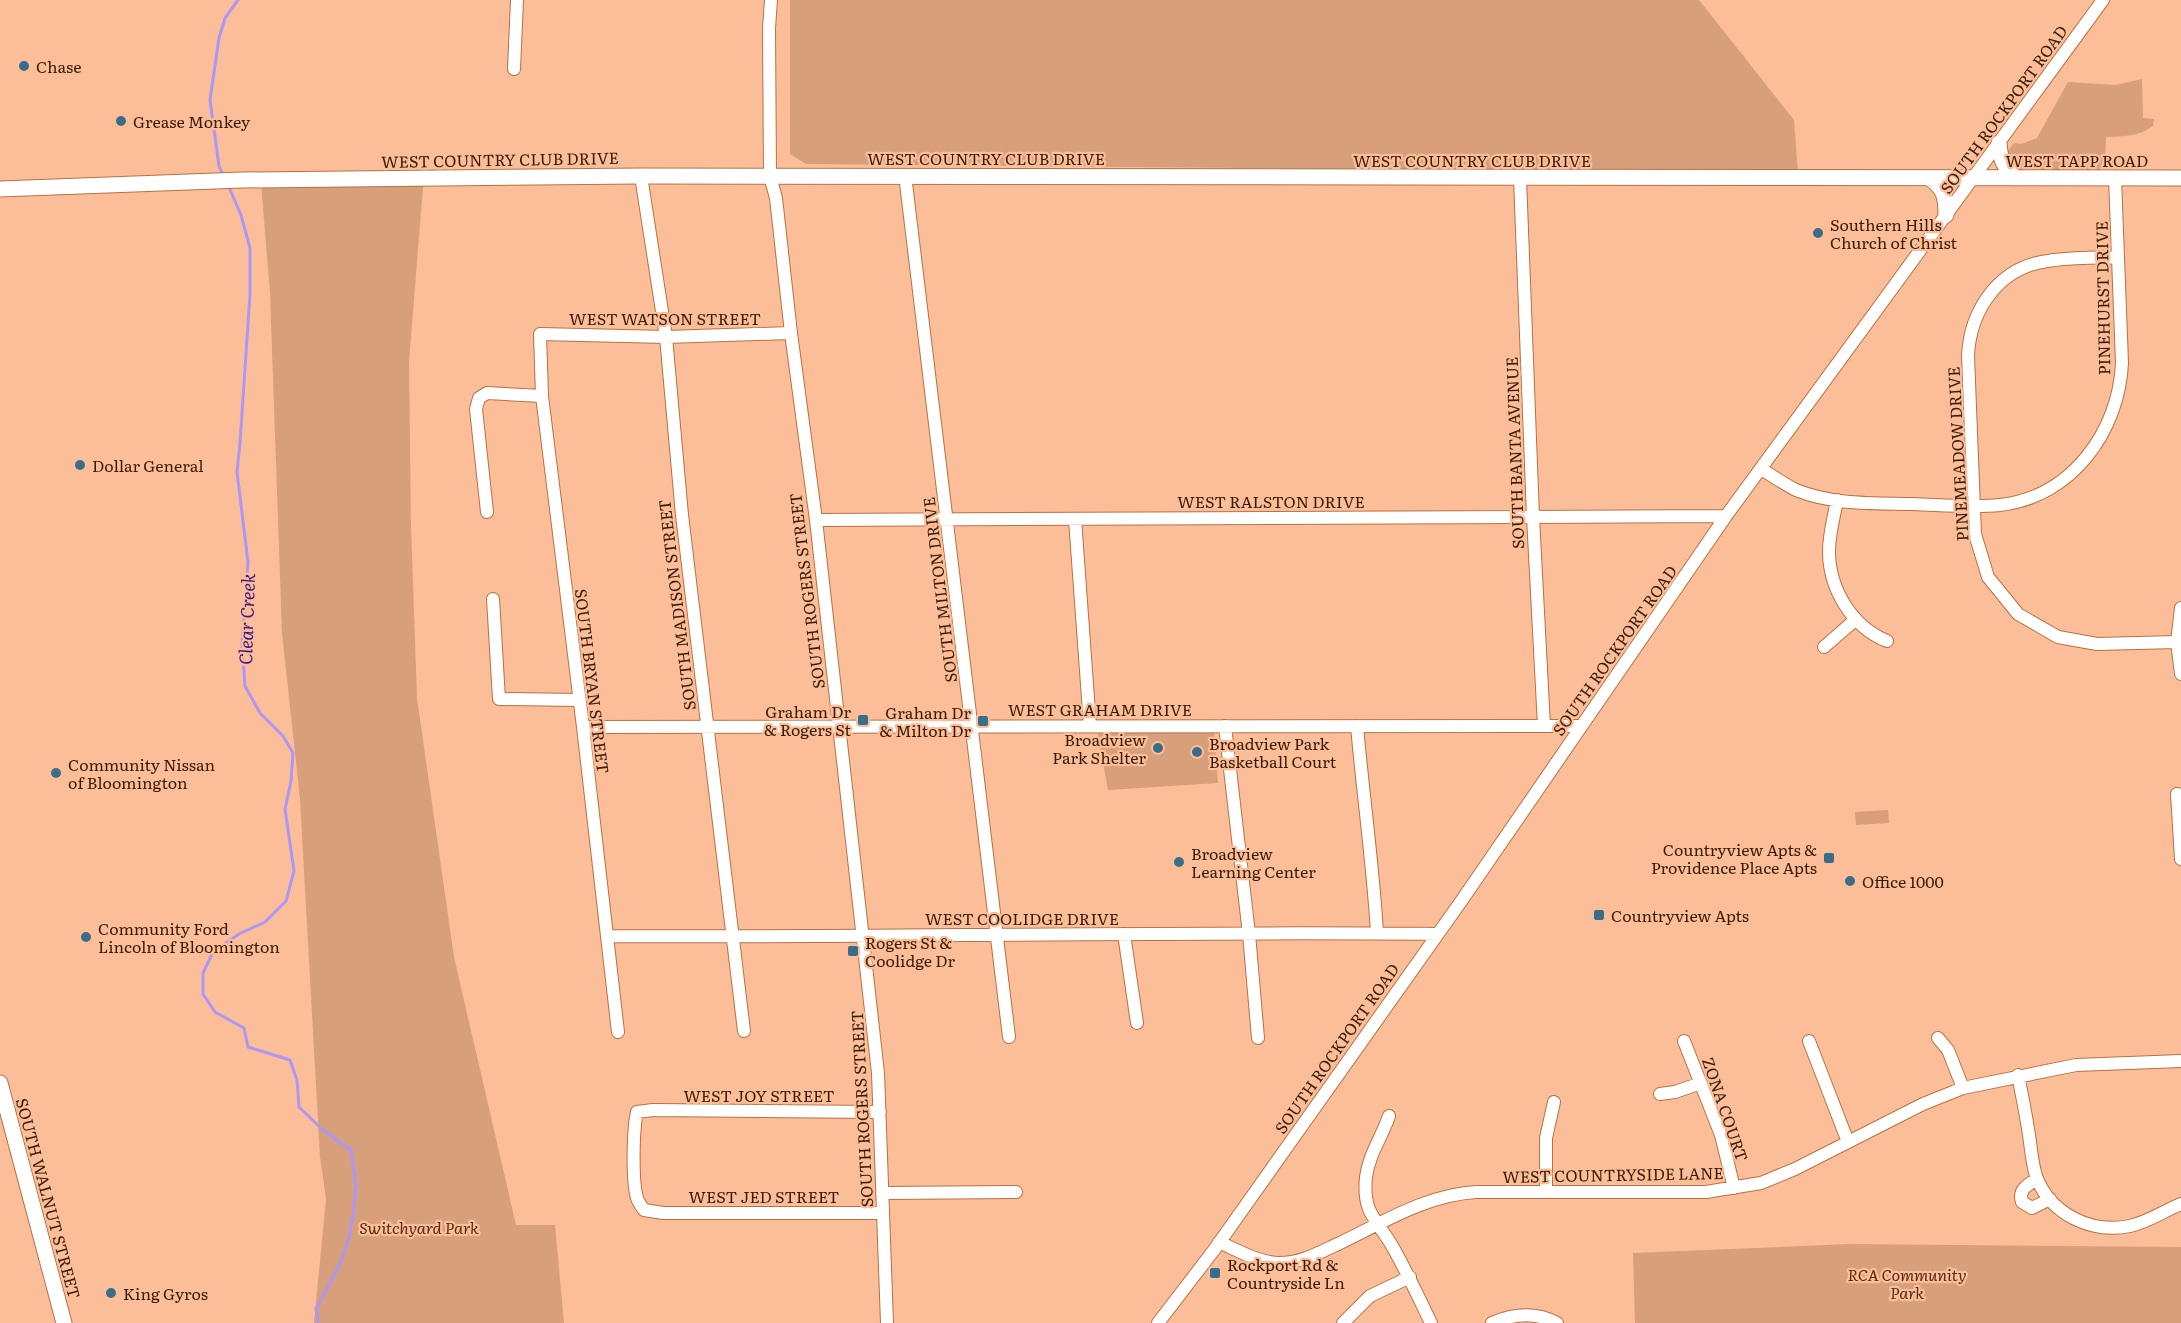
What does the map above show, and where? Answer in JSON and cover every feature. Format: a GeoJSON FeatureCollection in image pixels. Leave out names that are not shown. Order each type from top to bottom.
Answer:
{"type":"FeatureCollection","features":[{"type":"Feature","properties":{"kind":"main road"},"geometry":{"type":"LineString","coordinates":[[1999,143],[2003,165],[2016,178]]}},
{"type":"Feature","properties":{"kind":"main road","name":"WEST COUNTRY CLUB DRIVE"},"geometry":{"type":"LineString","coordinates":[[0,189],[242,180],[641,176],[1972,178]]}},
{"type":"Feature","properties":{"kind":"main road"},"geometry":{"type":"LineString","coordinates":[[1929,178],[1938,184],[1944,194],[1946,215]]}},
{"type":"Feature","properties":{"kind":"main road","name":"WEST TAPP ROAD"},"geometry":{"type":"LineString","coordinates":[[1972,178],[2181,178]]}},
{"type":"Feature","properties":{"kind":"main road","name":"SOUTH WALNUT STREET"},"geometry":{"type":"LineString","coordinates":[[0,1083],[64,1323]]}},
{"type":"Feature","properties":{"kind":"street"},"geometry":{"type":"LineString","coordinates":[[514,69],[517,0]]}},
{"type":"Feature","properties":{"kind":"street","name":"SOUTH ROGERS STREET"},"geometry":{"type":"LineString","coordinates":[[771,0],[769,28],[770,176],[776,198],[816,520],[864,935],[878,1073],[887,1323]]}},
{"type":"Feature","properties":{"kind":"street","name":"SOUTH ROCKPORT ROAD"},"geometry":{"type":"LineString","coordinates":[[1158,1323],[1219,1242],[1437,934],[1726,516],[2103,0]]}},
{"type":"Feature","properties":{"kind":"street","name":"SOUTH MILTON DRIVE"},"geometry":{"type":"LineString","coordinates":[[905,175],[1009,1036]]}},
{"type":"Feature","properties":{"kind":"street","name":"SOUTH MADISON STREET"},"geometry":{"type":"LineString","coordinates":[[641,176],[666,337],[682,515],[744,1031]]}},
{"type":"Feature","properties":{"kind":"street","name":"SOUTH BANTA AVENUE"},"geometry":{"type":"LineString","coordinates":[[1520,178],[1533,517],[1544,726]]}},
{"type":"Feature","properties":{"kind":"street","name":"PINEHURST DRIVE"},"geometry":{"type":"LineString","coordinates":[[1761,469],[1794,489],[1822,498],[1973,506],[2013,503],[2048,489],[2079,466],[2100,440],[2117,401],[2121,376],[2115,178]]}},
{"type":"Feature","properties":{"kind":"street","name":"PINEMEADOW DRIVE"},"geometry":{"type":"LineString","coordinates":[[2118,257],[2035,263],[2022,268],[1998,284],[1982,305],[1971,329],[1968,356],[1975,534],[1988,577],[2018,614],[2058,637],[2097,644],[2177,642]]}},
{"type":"Feature","properties":{"kind":"street","name":"WEST WATSON STREET"},"geometry":{"type":"LineString","coordinates":[[540,334],[666,337],[791,333]]}},
{"type":"Feature","properties":{"kind":"street","name":"SOUTH BRYAN STREET"},"geometry":{"type":"LineString","coordinates":[[540,334],[542,396],[618,1032]]}},
{"type":"Feature","properties":{"kind":"street"},"geometry":{"type":"LineString","coordinates":[[487,512],[476,409],[479,398],[487,393],[542,396]]}},
{"type":"Feature","properties":{"kind":"street"},"geometry":{"type":"LineString","coordinates":[[1837,500],[1829,539],[1830,563],[1839,594],[1855,620],[1872,635],[1887,641]]}},
{"type":"Feature","properties":{"kind":"street","name":"WEST RALSTON DRIVE"},"geometry":{"type":"LineString","coordinates":[[816,520],[1726,516]]}},
{"type":"Feature","properties":{"kind":"street"},"geometry":{"type":"LineString","coordinates":[[1075,519],[1090,726]]}},
{"type":"Feature","properties":{"kind":"street"},"geometry":{"type":"LineString","coordinates":[[493,599],[499,699],[580,700]]}},
{"type":"Feature","properties":{"kind":"street"},"geometry":{"type":"LineString","coordinates":[[2181,608],[2177,642],[2181,674]]}},
{"type":"Feature","properties":{"kind":"street"},"geometry":{"type":"LineString","coordinates":[[1824,647],[1855,620]]}},
{"type":"Feature","properties":{"kind":"street"},"geometry":{"type":"LineString","coordinates":[[1225,726],[1250,934],[1258,1038]]}},
{"type":"Feature","properties":{"kind":"street"},"geometry":{"type":"LineString","coordinates":[[1357,726],[1365,813],[1374,870],[1377,933]]}},
{"type":"Feature","properties":{"kind":"street","name":"WEST GRAHAM DRIVE"},"geometry":{"type":"LineString","coordinates":[[583,727],[1581,726]]}},
{"type":"Feature","properties":{"kind":"street"},"geometry":{"type":"LineString","coordinates":[[2181,795],[2177,794],[2181,859]]}},
{"type":"Feature","properties":{"kind":"street","name":"WEST COOLIDGE DRIVE"},"geometry":{"type":"LineString","coordinates":[[607,936],[732,937],[997,933],[1437,934]]}},
{"type":"Feature","properties":{"kind":"street"},"geometry":{"type":"LineString","coordinates":[[1124,934],[1137,1023]]}},
{"type":"Feature","properties":{"kind":"street"},"geometry":{"type":"LineString","coordinates":[[1938,1038],[1948,1050],[1964,1088]]}},
{"type":"Feature","properties":{"kind":"street","name":"ZONA COURT"},"geometry":{"type":"LineString","coordinates":[[1684,1041],[1721,1135],[1734,1188]]}},
{"type":"Feature","properties":{"kind":"street"},"geometry":{"type":"LineString","coordinates":[[1809,1041],[1848,1142]]}},
{"type":"Feature","properties":{"kind":"street","name":"WEST COUNTRYSIDE LANE"},"geometry":{"type":"LineString","coordinates":[[1219,1242],[1260,1260],[1289,1262],[1310,1257],[1421,1203],[1446,1195],[1476,1192],[1706,1192],[1761,1183],[1795,1169],[1923,1104],[1964,1088],[2018,1075],[2076,1065],[2181,1061]]}},
{"type":"Feature","properties":{"kind":"street"},"geometry":{"type":"LineString","coordinates":[[2018,1075],[2037,1179],[2049,1199],[2069,1216],[2083,1223],[2103,1228],[2119,1228],[2135,1225],[2181,1204]]}},
{"type":"Feature","properties":{"kind":"street"},"geometry":{"type":"LineString","coordinates":[[1660,1094],[1675,1092],[1701,1083]]}},
{"type":"Feature","properties":{"kind":"street"},"geometry":{"type":"LineString","coordinates":[[1546,1192],[1546,1138],[1554,1102]]}},
{"type":"Feature","properties":{"kind":"street","name":"WEST JOY STREET"},"geometry":{"type":"LineString","coordinates":[[644,1210],[637,1199],[635,1183],[634,1122],[637,1112],[653,1110],[880,1112]]}},
{"type":"Feature","properties":{"kind":"street"},"geometry":{"type":"LineString","coordinates":[[1389,1116],[1372,1154],[1365,1180],[1368,1207],[1410,1277],[1431,1323]]}},
{"type":"Feature","properties":{"kind":"street"},"geometry":{"type":"LineString","coordinates":[[2037,1179],[2024,1187],[2021,1192],[2022,1202],[2026,1206],[2036,1207],[2049,1199]]}},
{"type":"Feature","properties":{"kind":"street"},"geometry":{"type":"LineString","coordinates":[[882,1193],[1016,1192]]}},
{"type":"Feature","properties":{"kind":"street","name":"WEST JED STREET"},"geometry":{"type":"LineString","coordinates":[[644,1210],[663,1213],[884,1213]]}},
{"type":"Feature","properties":{"kind":"street"},"geometry":{"type":"LineString","coordinates":[[1343,1323],[1371,1296],[1410,1277]]}},
{"type":"Feature","properties":{"kind":"street"},"geometry":{"type":"LineString","coordinates":[[1492,1323],[1503,1318],[1521,1315],[1546,1318],[1557,1323]]}},
{"type":"Feature","properties":{"kind":"green space"},"geometry":{"type":"Polygon","coordinates":[[[790,0],[1699,0],[1794,120],[1798,173],[806,164],[790,154],[790,0]]]}},
{"type":"Feature","properties":{"kind":"green space"},"geometry":{"type":"Polygon","coordinates":[[[2142,79],[2143,118],[2154,119],[2153,126],[2136,134],[2106,137],[2105,164],[2098,170],[2018,170],[2011,167],[2005,155],[2014,143],[2021,144],[2037,138],[2068,82],[2116,85],[2142,79]]]}},
{"type":"Feature","properties":{"kind":"green space","name":"Switchyard Park"},"geometry":{"type":"Polygon","coordinates":[[[424,175],[409,362],[411,526],[417,698],[454,957],[516,1225],[555,1225],[564,1323],[314,1323],[326,1199],[320,1157],[300,799],[282,633],[270,293],[261,183],[424,175]]]}},
{"type":"Feature","properties":{"kind":"green space"},"geometry":{"type":"Polygon","coordinates":[[[1097,730],[1214,732],[1218,783],[1108,790],[1097,730]]]}},
{"type":"Feature","properties":{"kind":"green space"},"geometry":{"type":"Polygon","coordinates":[[[1888,810],[1889,823],[1856,825],[1855,812],[1888,810]]]}},
{"type":"Feature","properties":{"kind":"green space","name":"RCA Community Park"},"geometry":{"type":"Polygon","coordinates":[[[1849,1244],[2181,1247],[2181,1323],[1635,1323],[1633,1253],[1849,1244]]]}},
{"type":"Feature","properties":{"kind":"waterway","name":"Clear Creek"},"geometry":{"type":"LineString","coordinates":[[224,177],[219,166],[210,100],[219,38],[225,18],[238,0]]}},
{"type":"Feature","properties":{"kind":"waterway","name":"Clear Creek"},"geometry":{"type":"LineString","coordinates":[[228,185],[241,215],[250,248],[250,294],[237,472],[248,562],[242,644],[245,686],[260,713],[283,736],[293,753],[291,781],[285,809],[294,871],[286,901],[265,922],[239,934],[213,952],[203,973],[203,994],[215,1012],[244,1028],[248,1047],[290,1060],[297,1080],[299,1107],[323,1130],[351,1150],[356,1185],[353,1216],[341,1262],[316,1309],[318,1323]]}},
{"type":"Feature","properties":{"kind":"place","name":"Chase"},"geometry":{"type":"Point","coordinates":[24,66]}},
{"type":"Feature","properties":{"kind":"place","name":"Grease Monkey"},"geometry":{"type":"Point","coordinates":[121,121]}},
{"type":"Feature","properties":{"kind":"place","name":"Southern Hills Church of Christ"},"geometry":{"type":"Point","coordinates":[1818,233]}},
{"type":"Feature","properties":{"kind":"place","name":"Dollar General"},"geometry":{"type":"Point","coordinates":[80,465]}},
{"type":"Feature","properties":{"kind":"place","name":"Graham Dr & Rogers St"},"geometry":{"type":"Point","coordinates":[863,720]}},
{"type":"Feature","properties":{"kind":"place","name":"Graham Dr & Milton Dr"},"geometry":{"type":"Point","coordinates":[983,721]}},
{"type":"Feature","properties":{"kind":"place","name":"Broadview Park Shelter"},"geometry":{"type":"Point","coordinates":[1158,748]}},
{"type":"Feature","properties":{"kind":"place","name":"Broadview Park Basketball Court"},"geometry":{"type":"Point","coordinates":[1197,752]}},
{"type":"Feature","properties":{"kind":"place","name":"Community Nissan of Bloomington"},"geometry":{"type":"Point","coordinates":[56,773]}},
{"type":"Feature","properties":{"kind":"place","name":"Countryview Apts & Providence Place Apts"},"geometry":{"type":"Point","coordinates":[1829,858]}},
{"type":"Feature","properties":{"kind":"place","name":"Broadview Learning Center"},"geometry":{"type":"Point","coordinates":[1179,862]}},
{"type":"Feature","properties":{"kind":"place","name":"Office 1000"},"geometry":{"type":"Point","coordinates":[1850,881]}},
{"type":"Feature","properties":{"kind":"place","name":"Countryview Apts"},"geometry":{"type":"Point","coordinates":[1599,915]}},
{"type":"Feature","properties":{"kind":"place","name":"Community Ford Lincoln of Bloomington"},"geometry":{"type":"Point","coordinates":[86,937]}},
{"type":"Feature","properties":{"kind":"place","name":"Rogers St & Coolidge Dr"},"geometry":{"type":"Point","coordinates":[853,951]}},
{"type":"Feature","properties":{"kind":"place","name":"Rockport Rd & Countryside Ln"},"geometry":{"type":"Point","coordinates":[1215,1273]}},
{"type":"Feature","properties":{"kind":"place","name":"King Gyros"},"geometry":{"type":"Point","coordinates":[111,1293]}}]}
